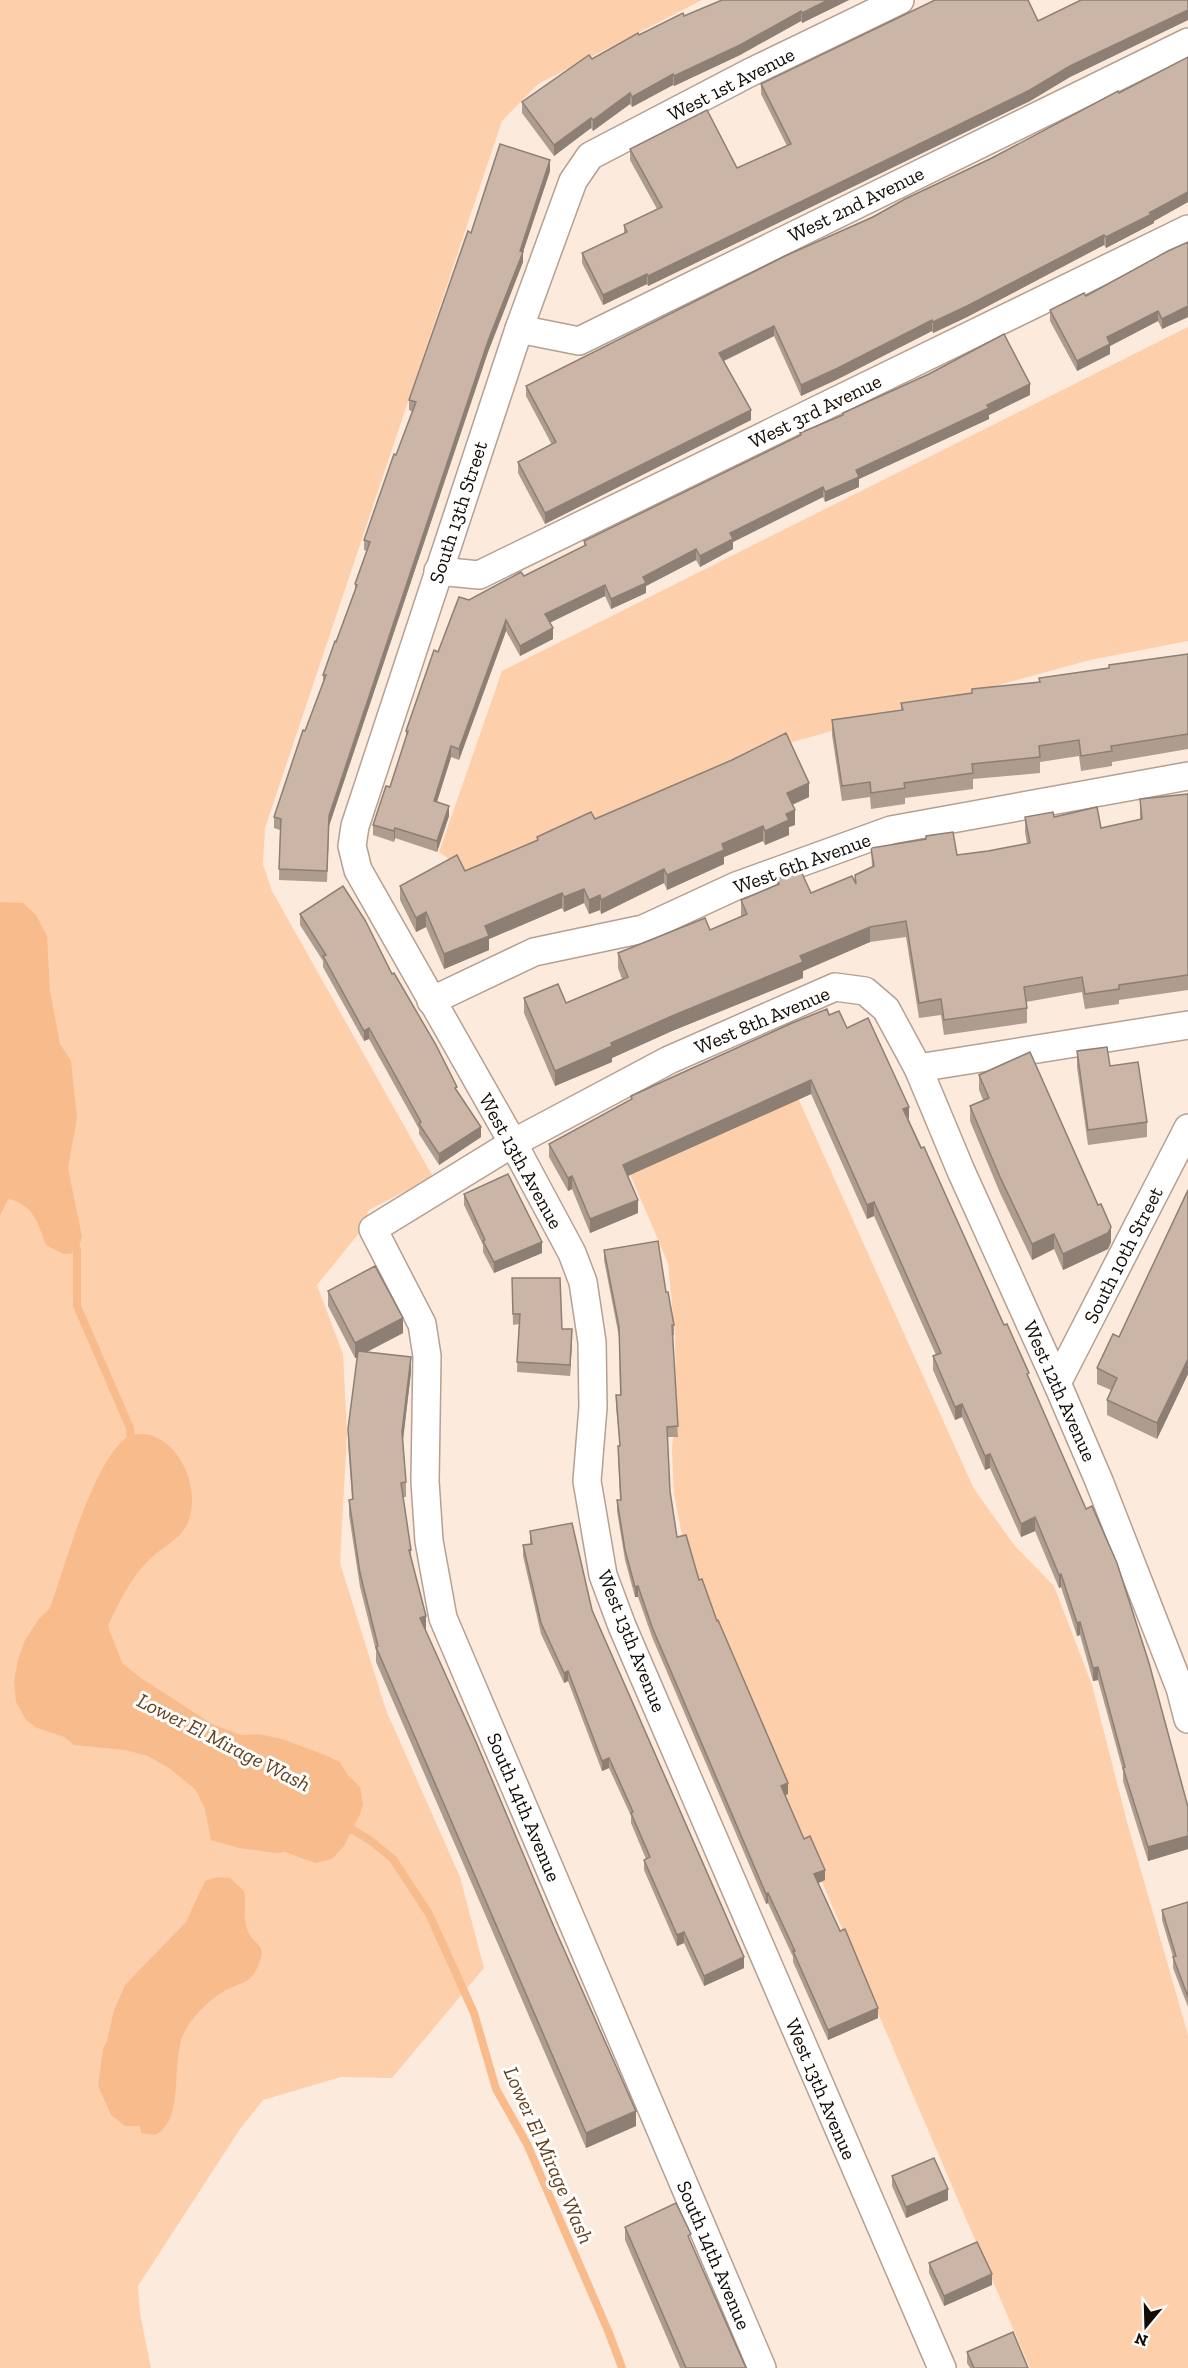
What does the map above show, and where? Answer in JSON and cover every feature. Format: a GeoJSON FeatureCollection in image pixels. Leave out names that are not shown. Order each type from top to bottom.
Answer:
{"type":"FeatureCollection","features":[{"type":"Feature","properties":{"kind":"street","name":"West 1st Avenue"},"geometry":{"type":"LineString","coordinates":[[573,180],[590,156],[749,73],[900,0]]}},
{"type":"Feature","properties":{"kind":"street","name":"West 2nd Avenue"},"geometry":{"type":"LineString","coordinates":[[519,329],[579,340],[1188,42]]}},
{"type":"Feature","properties":{"kind":"street","name":"South 13th Street"},"geometry":{"type":"LineString","coordinates":[[352,846],[355,826],[438,571],[519,329],[573,180]]}},
{"type":"Feature","properties":{"kind":"street","name":"West 3rd Avenue"},"geometry":{"type":"LineString","coordinates":[[438,571],[479,575],[1188,229]]}},
{"type":"Feature","properties":{"kind":"street","name":"West 6th Avenue"},"geometry":{"type":"LineString","coordinates":[[432,1000],[534,952],[643,929],[736,886],[891,830],[1188,776]]}},
{"type":"Feature","properties":{"kind":"street","name":"West 13th Avenue"},"geometry":{"type":"LineString","coordinates":[[352,846],[358,870],[513,1143],[572,1253],[584,1282],[592,1342],[592,1407],[587,1481],[603,1575],[632,1648],[942,2368]]}},
{"type":"Feature","properties":{"kind":"street","name":"West 8th Avenue"},"geometry":{"type":"LineString","coordinates":[[373,1229],[513,1143],[669,1060],[835,987],[865,991],[886,1009],[918,1068]]}},
{"type":"Feature","properties":{"kind":"street"},"geometry":{"type":"LineString","coordinates":[[918,1068],[1188,1025]]}},
{"type":"Feature","properties":{"kind":"street","name":"West 12th Avenue"},"geometry":{"type":"LineString","coordinates":[[918,1068],[961,1171],[1058,1383],[1184,1681],[1188,1719]]}},
{"type":"Feature","properties":{"kind":"street","name":"South 10th Street"},"geometry":{"type":"LineString","coordinates":[[1058,1383],[1188,1128]]}},
{"type":"Feature","properties":{"kind":"street","name":"South 14th Avenue"},"geometry":{"type":"LineString","coordinates":[[373,1229],[422,1324],[426,1356],[425,1481],[429,1540],[443,1618],[762,2368]]}},
{"type":"Feature","properties":{"kind":"shaded area"},"geometry":{"type":"Polygon","coordinates":[[[0,0],[702,0],[538,84],[502,121],[265,828],[263,864],[272,891],[433,1177],[369,1210],[360,1232],[317,1285],[343,1354],[347,1433],[340,1563],[386,1710],[460,1877],[484,1968],[392,2078],[341,2077],[263,2100],[240,2129],[138,2286],[140,2313],[151,2368],[0,2368],[0,0]]]}},
{"type":"Feature","properties":{"kind":"shaded area"},"geometry":{"type":"Polygon","coordinates":[[[1188,327],[1188,641],[1090,660],[774,747],[623,807],[474,877],[439,852],[502,671],[1188,327]]]}},
{"type":"Feature","properties":{"kind":"shaded area"},"geometry":{"type":"Polygon","coordinates":[[[794,1089],[974,1489],[1015,1546],[1054,1586],[1092,1685],[1127,1822],[1188,2035],[1188,2368],[1030,2368],[711,1623],[686,1556],[674,1494],[672,1451],[676,1396],[675,1335],[668,1263],[630,1174],[794,1089]]]}},
{"type":"Feature","properties":{"kind":"water"},"geometry":{"type":"Polygon","coordinates":[[[0,902],[23,903],[36,915],[47,936],[50,991],[60,1044],[71,1061],[77,1118],[68,1168],[82,1237],[78,1249],[70,1254],[63,1254],[46,1245],[33,1216],[23,1205],[8,1199],[0,1216],[0,902]]]}},
{"type":"Feature","properties":{"kind":"water"},"geometry":{"type":"Polygon","coordinates":[[[146,1434],[159,1439],[179,1457],[190,1484],[191,1512],[187,1525],[180,1535],[143,1566],[131,1582],[108,1626],[122,1663],[212,1724],[241,1735],[259,1734],[282,1739],[340,1762],[347,1774],[360,1787],[363,1804],[344,1846],[332,1859],[315,1863],[285,1852],[239,1848],[211,1840],[205,1809],[196,1790],[169,1768],[148,1756],[125,1750],[74,1745],[64,1737],[37,1728],[26,1720],[16,1702],[14,1681],[25,1640],[38,1620],[50,1608],[72,1541],[94,1486],[106,1462],[119,1444],[132,1435],[146,1434]]]}},
{"type":"Feature","properties":{"kind":"water"},"geometry":{"type":"Polygon","coordinates":[[[217,1877],[230,1878],[244,1891],[246,1927],[261,1949],[259,1964],[252,1977],[216,1997],[191,2022],[180,2045],[171,2117],[165,2128],[155,2135],[141,2133],[140,2126],[125,2126],[111,2115],[98,2086],[103,2049],[114,2010],[125,1985],[186,1922],[205,1881],[217,1877]]]}},
{"type":"Feature","properties":{"kind":"building"},"geometry":{"type":"Polygon","coordinates":[[[722,0],[828,0],[802,13],[801,11],[740,45],[674,76],[673,74],[632,97],[630,93],[554,145],[522,102],[589,55],[592,59],[638,33],[639,35],[683,13],[684,16],[722,0]]]}},
{"type":"Feature","properties":{"kind":"building"},"geometry":{"type":"Polygon","coordinates":[[[935,0],[1028,0],[1038,21],[1081,0],[1188,0],[1188,10],[1070,66],[1030,90],[648,276],[647,274],[603,295],[582,253],[627,232],[624,225],[662,207],[630,149],[707,110],[737,168],[791,144],[761,84],[935,0]]]}},
{"type":"Feature","properties":{"kind":"building"},"geometry":{"type":"Polygon","coordinates":[[[1188,57],[1188,192],[1149,213],[1154,213],[1106,237],[1104,235],[967,306],[933,322],[932,320],[801,385],[774,326],[719,353],[751,410],[545,513],[518,462],[556,442],[526,386],[785,256],[873,217],[905,199],[992,158],[1118,91],[1119,93],[1188,57]]]}},
{"type":"Feature","properties":{"kind":"building"},"geometry":{"type":"Polygon","coordinates":[[[500,144],[550,160],[520,251],[523,252],[488,341],[329,816],[327,871],[279,869],[281,819],[274,817],[303,730],[305,731],[326,675],[323,675],[357,585],[355,584],[370,542],[364,540],[394,454],[396,455],[416,402],[409,400],[468,231],[471,233],[500,144]]]}},
{"type":"Feature","properties":{"kind":"building"},"geometry":{"type":"Polygon","coordinates":[[[1188,242],[1188,306],[1162,319],[1158,311],[1107,337],[1110,344],[1077,361],[1050,310],[1084,293],[1086,296],[1188,242]]]}},
{"type":"Feature","properties":{"kind":"building"},"geometry":{"type":"Polygon","coordinates":[[[1004,334],[1030,384],[987,405],[989,408],[856,470],[859,477],[825,492],[823,487],[730,533],[733,539],[700,556],[696,549],[643,577],[646,583],[611,599],[605,585],[545,614],[553,628],[520,646],[506,620],[459,749],[451,746],[434,801],[449,806],[437,841],[395,828],[394,831],[373,825],[386,786],[390,787],[408,731],[406,731],[434,650],[438,652],[459,597],[469,600],[521,572],[524,576],[586,545],[584,541],[801,435],[800,433],[929,374],[1004,334]]]}},
{"type":"Feature","properties":{"kind":"building"},"geometry":{"type":"Polygon","coordinates":[[[1188,654],[1188,734],[1111,746],[1112,751],[1081,756],[1079,740],[1039,746],[1040,757],[972,764],[973,773],[904,783],[905,788],[871,793],[870,782],[842,786],[832,720],[903,710],[901,703],[972,693],[972,689],[1040,682],[1039,678],[1188,654]]]}},
{"type":"Feature","properties":{"kind":"building"},"geometry":{"type":"Polygon","coordinates":[[[786,733],[809,783],[787,793],[795,810],[786,814],[789,820],[765,831],[763,826],[722,844],[724,850],[667,875],[664,869],[601,900],[600,895],[589,900],[584,889],[564,897],[562,893],[485,926],[489,936],[444,954],[426,912],[416,918],[400,886],[457,855],[465,871],[538,840],[537,837],[591,812],[595,819],[732,760],[786,733]]]}},
{"type":"Feature","properties":{"kind":"building"},"geometry":{"type":"Polygon","coordinates":[[[1188,794],[1188,975],[1119,985],[1119,989],[1085,994],[1082,977],[1024,987],[1027,1008],[944,1020],[941,999],[919,1003],[906,921],[870,927],[800,956],[803,962],[672,1016],[555,1071],[524,998],[558,984],[566,1003],[628,977],[618,953],[705,918],[710,930],[747,914],[741,900],[779,884],[777,879],[800,869],[811,893],[852,876],[856,884],[855,875],[874,866],[871,848],[953,832],[957,855],[988,851],[1030,843],[1025,817],[1053,812],[1054,817],[1097,807],[1101,828],[1142,819],[1140,799],[1188,794]]]}},
{"type":"Feature","properties":{"kind":"building"},"geometry":{"type":"Polygon","coordinates":[[[343,886],[365,920],[392,974],[394,973],[436,1045],[457,1087],[455,1088],[481,1127],[439,1154],[419,1124],[421,1122],[369,1028],[364,1031],[323,956],[326,955],[300,914],[343,886]]]}},
{"type":"Feature","properties":{"kind":"building"},"geometry":{"type":"Polygon","coordinates":[[[827,1009],[829,1015],[839,1011],[847,1028],[868,1018],[909,1107],[903,1109],[921,1148],[924,1147],[1004,1325],[1007,1324],[1086,1509],[1092,1506],[1117,1563],[1149,1663],[1188,1807],[1188,1836],[1148,1847],[1123,1768],[1125,1767],[1098,1667],[1093,1668],[1080,1622],[1077,1623],[1061,1574],[1059,1575],[1035,1517],[1021,1524],[990,1454],[985,1456],[962,1404],[955,1407],[933,1356],[941,1353],[874,1202],[867,1205],[811,1080],[623,1165],[638,1200],[590,1219],[572,1176],[568,1178],[549,1144],[632,1099],[631,1096],[827,1009]]]}},
{"type":"Feature","properties":{"kind":"building"},"geometry":{"type":"Polygon","coordinates":[[[1107,1047],[1110,1066],[1138,1062],[1147,1122],[1088,1130],[1077,1051],[1107,1047]]]}},
{"type":"Feature","properties":{"kind":"building"},"geometry":{"type":"Polygon","coordinates":[[[1030,1052],[1098,1205],[1101,1204],[1111,1227],[1108,1233],[1063,1254],[1054,1234],[1032,1244],[970,1106],[989,1098],[979,1075],[1030,1052]]]}},
{"type":"Feature","properties":{"kind":"building"},"geometry":{"type":"Polygon","coordinates":[[[508,1174],[542,1242],[494,1262],[464,1194],[508,1174]]]}},
{"type":"Feature","properties":{"kind":"building"},"geometry":{"type":"Polygon","coordinates":[[[1188,1190],[1188,1359],[1157,1423],[1107,1400],[1117,1378],[1097,1368],[1113,1334],[1119,1337],[1188,1190]]]}},
{"type":"Feature","properties":{"kind":"building"},"geometry":{"type":"Polygon","coordinates":[[[658,1241],[674,1325],[672,1325],[678,1426],[667,1427],[670,1491],[677,1537],[686,1535],[699,1580],[702,1579],[717,1621],[788,1783],[781,1786],[804,1839],[810,1836],[825,1870],[814,1874],[840,1931],[845,1929],[878,2008],[828,2030],[793,1951],[795,1951],[768,1893],[766,1894],[652,1627],[638,1586],[635,1587],[625,1550],[617,1500],[621,1500],[616,1395],[621,1395],[619,1327],[604,1250],[658,1241]]]}},
{"type":"Feature","properties":{"kind":"building"},"geometry":{"type":"Polygon","coordinates":[[[375,1266],[403,1318],[355,1343],[328,1291],[375,1266]]]}},
{"type":"Feature","properties":{"kind":"building"},"geometry":{"type":"Polygon","coordinates":[[[512,1278],[560,1278],[562,1329],[572,1329],[570,1365],[517,1362],[520,1314],[513,1314],[512,1278]]]}},
{"type":"Feature","properties":{"kind":"building"},"geometry":{"type":"Polygon","coordinates":[[[358,1351],[411,1357],[402,1432],[406,1482],[401,1483],[411,1550],[409,1550],[426,1616],[420,1618],[636,2111],[586,2133],[376,1647],[378,1646],[360,1573],[349,1500],[353,1499],[348,1429],[358,1351]]]}},
{"type":"Feature","properties":{"kind":"building"},"geometry":{"type":"Polygon","coordinates":[[[572,1523],[592,1610],[744,1957],[704,1976],[684,1932],[677,1935],[644,1860],[650,1857],[631,1813],[633,1812],[609,1758],[602,1761],[568,1671],[564,1673],[541,1623],[523,1545],[532,1544],[530,1531],[572,1523]]]}},
{"type":"Feature","properties":{"kind":"building"},"geometry":{"type":"Polygon","coordinates":[[[1188,1902],[1188,1997],[1173,1957],[1176,1956],[1162,1910],[1188,1902]]]}},
{"type":"Feature","properties":{"kind":"building"},"geometry":{"type":"Polygon","coordinates":[[[934,2158],[948,2189],[906,2207],[892,2176],[934,2158]]]}},
{"type":"Feature","properties":{"kind":"building"},"geometry":{"type":"Polygon","coordinates":[[[676,2203],[691,2234],[688,2236],[746,2368],[686,2368],[625,2227],[676,2203]]]}},
{"type":"Feature","properties":{"kind":"building"},"geometry":{"type":"Polygon","coordinates":[[[977,2242],[992,2274],[944,2296],[929,2263],[977,2242]]]}},
{"type":"Feature","properties":{"kind":"building"},"geometry":{"type":"Polygon","coordinates":[[[1013,2332],[1028,2368],[974,2368],[967,2352],[1013,2332]]]}},
{"type":"Feature","properties":{"kind":"waterway","name":"Lower El Mirage Wash"},"geometry":{"type":"LineString","coordinates":[[73,1243],[77,1250],[77,1306],[130,1428],[131,1443]]}},
{"type":"Feature","properties":{"kind":"waterway","name":"Lower El Mirage Wash"},"geometry":{"type":"LineString","coordinates":[[345,1825],[371,1841],[393,1859],[429,1914],[474,2013],[496,2089],[527,2144],[622,2368]]}}]}
